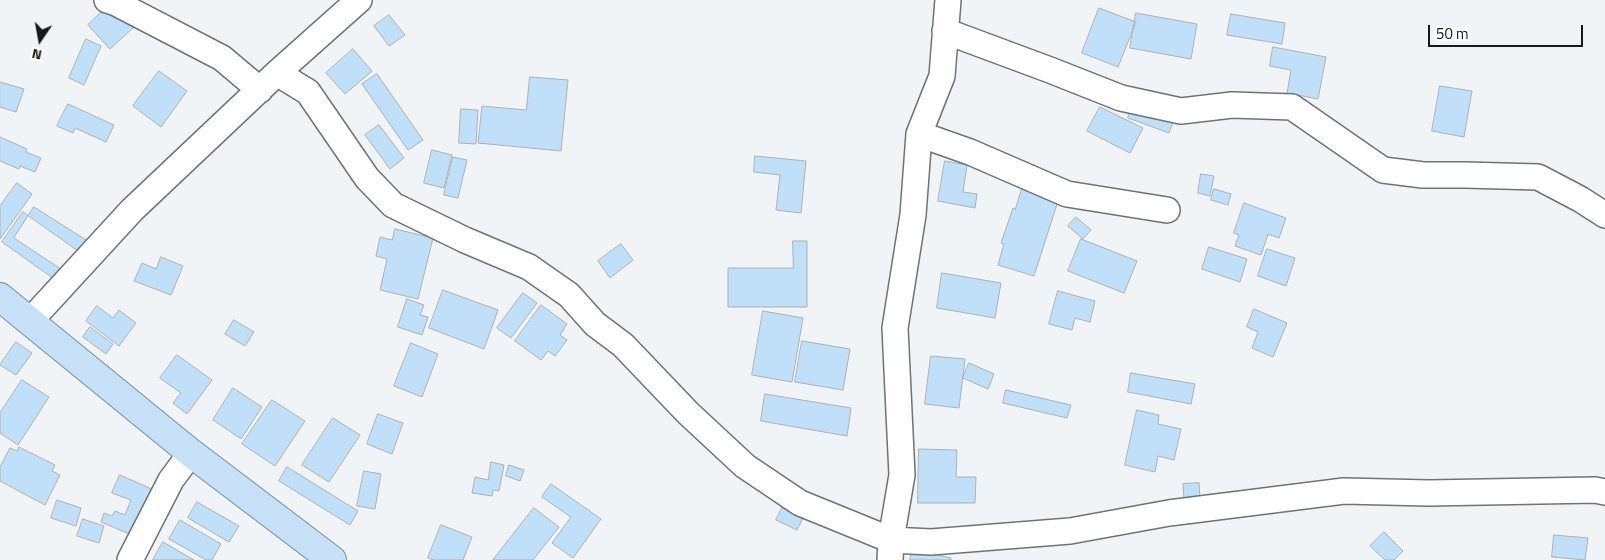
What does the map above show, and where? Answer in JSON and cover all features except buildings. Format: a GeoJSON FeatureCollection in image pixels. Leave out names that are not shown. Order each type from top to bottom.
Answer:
{"type":"FeatureCollection","features":[{"type":"Feature","properties":{"kind":"main road"},"geometry":{"type":"LineString","coordinates":[[0,297],[192,453],[332,560]]}},
{"type":"Feature","properties":{"kind":"street"},"geometry":{"type":"LineString","coordinates":[[107,0],[268,82],[308,92],[367,178],[393,205],[465,240],[528,267],[569,295],[595,324],[623,345],[688,413],[744,466],[800,503],[890,550],[931,542],[1070,531],[1169,513],[1344,491],[1429,493],[1595,490],[1605,492]]}},
{"type":"Feature","properties":{"kind":"street"},"geometry":{"type":"LineString","coordinates":[[30,321],[132,210],[358,0]]}},
{"type":"Feature","properties":{"kind":"street"},"geometry":{"type":"LineString","coordinates":[[890,550],[902,475],[895,328],[914,215],[919,134],[942,76],[948,0]]}},
{"type":"Feature","properties":{"kind":"street"},"geometry":{"type":"LineString","coordinates":[[945,31],[1130,100],[1181,111],[1232,105],[1292,107],[1382,170],[1423,175],[1538,177],[1580,199],[1605,215]]}},
{"type":"Feature","properties":{"kind":"street"},"geometry":{"type":"LineString","coordinates":[[919,134],[970,152],[1067,194],[1168,210]]}},
{"type":"Feature","properties":{"kind":"street"},"geometry":{"type":"LineString","coordinates":[[130,560],[171,480],[192,453]]}}]}
